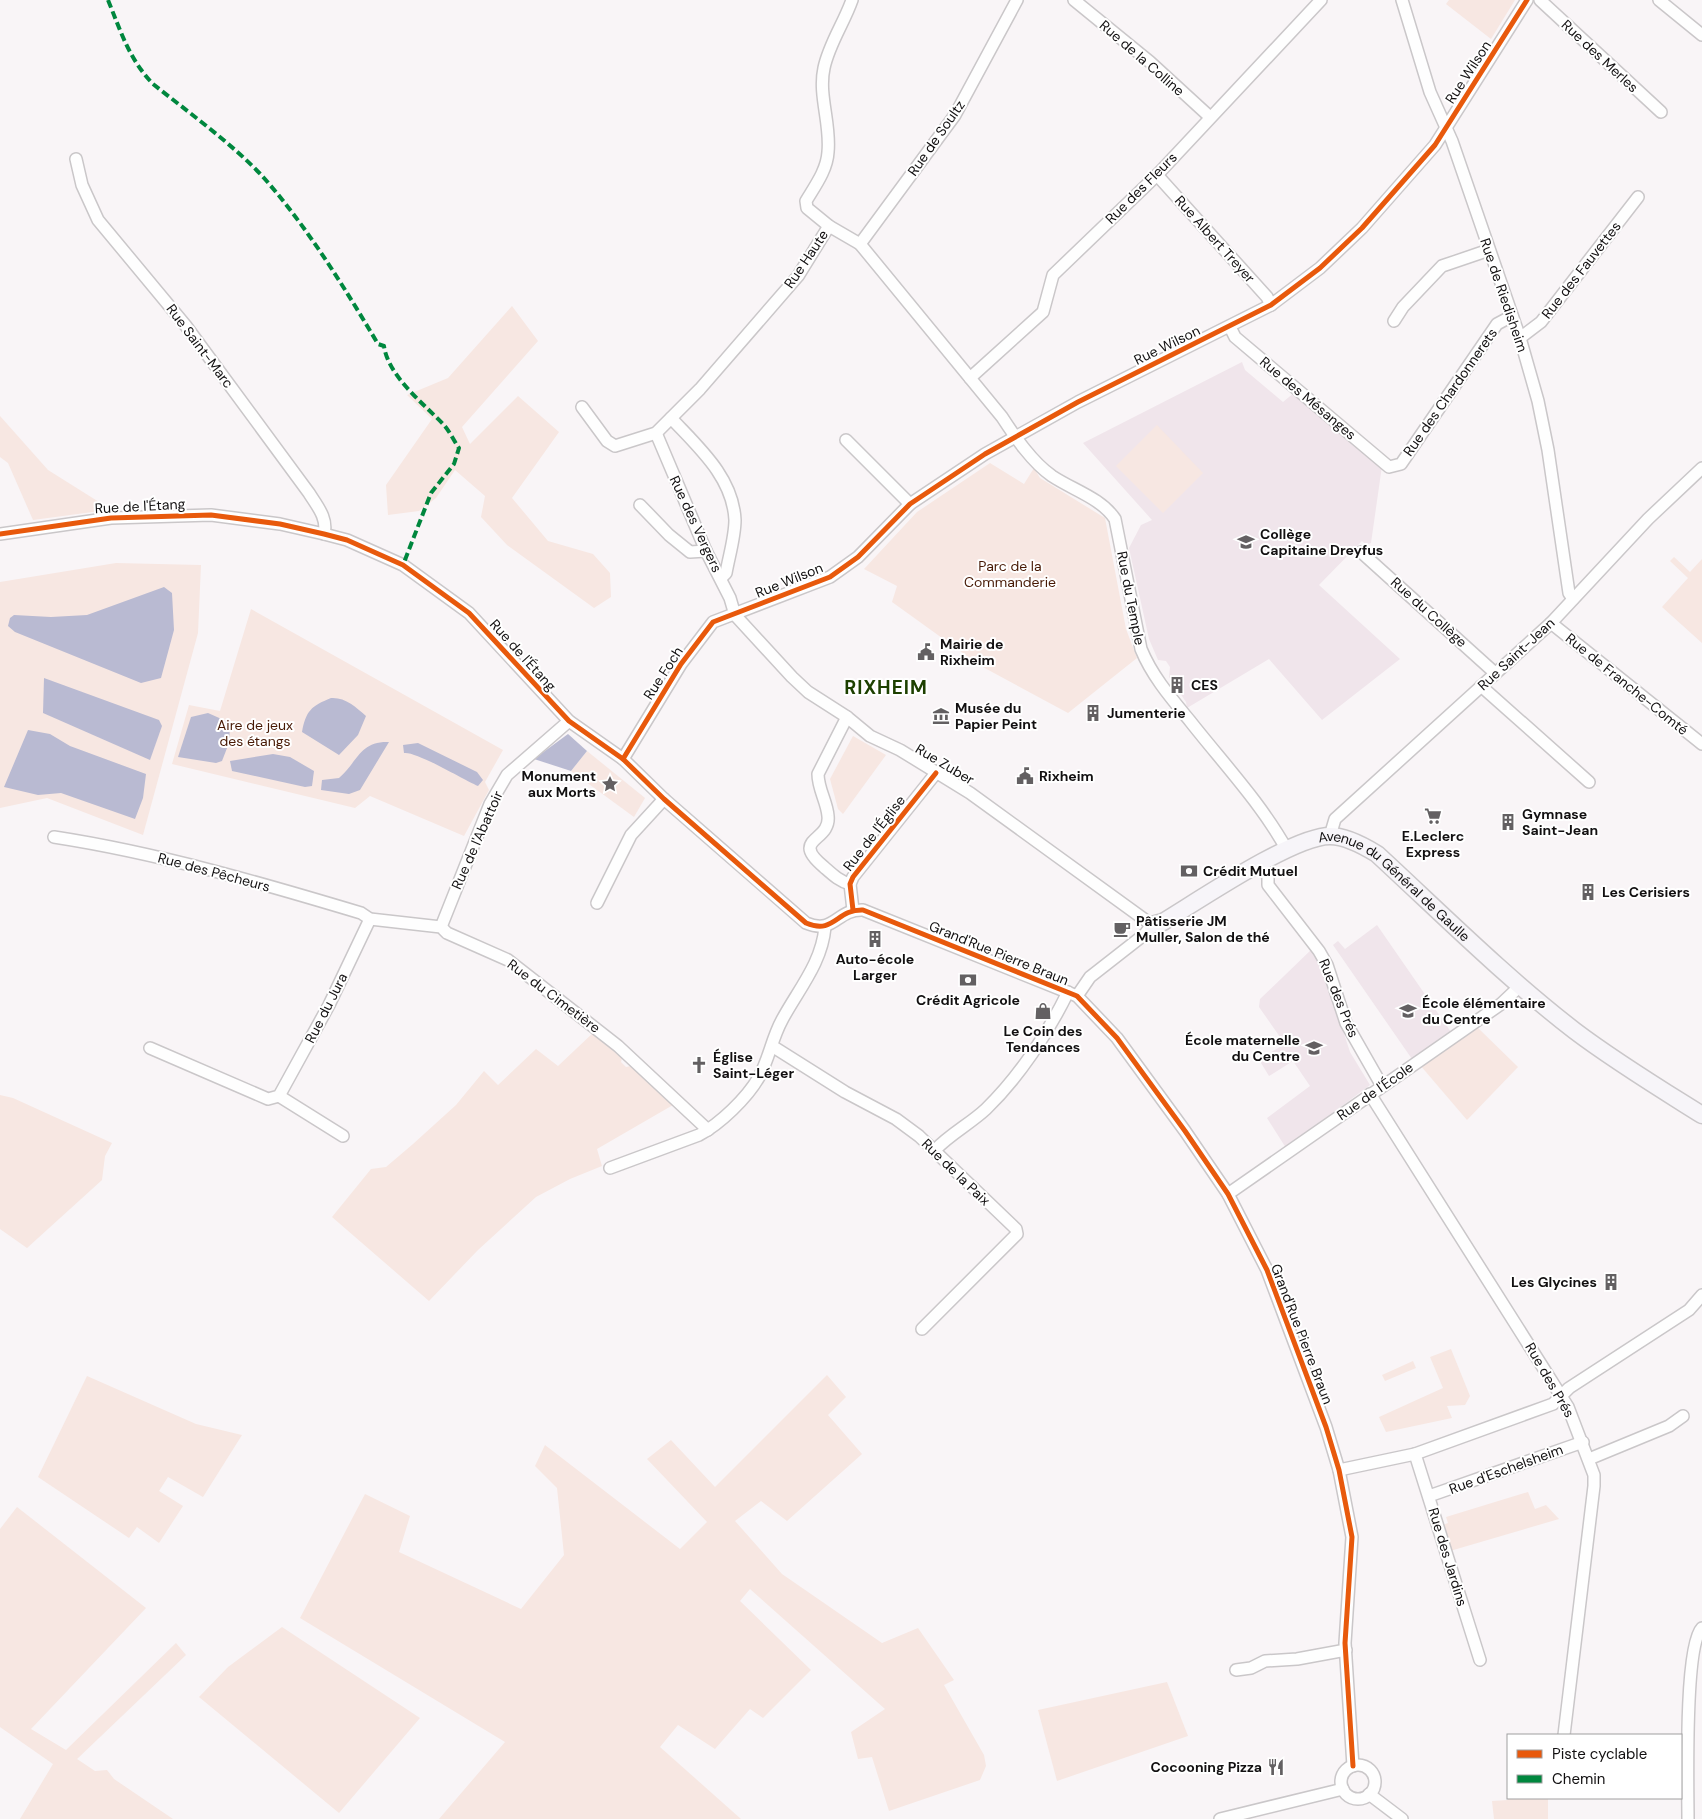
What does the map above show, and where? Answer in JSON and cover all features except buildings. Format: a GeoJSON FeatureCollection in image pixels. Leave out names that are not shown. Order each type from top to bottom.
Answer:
{"type":"FeatureCollection","features":[{"type":"Feature","properties":{"kind":"main road","name":"Avenue du Général de Gaulle"},"geometry":{"type":"LineString","coordinates":[[1152,925],[1163,922],[1287,850],[1311,840],[1330,836],[1351,841],[1377,854],[1520,986],[1624,1067],[1702,1115]]}},
{"type":"Feature","properties":{"kind":"street"},"geometry":{"type":"LineString","coordinates":[[829,226],[807,208],[806,201],[820,177],[828,152],[823,69],[828,52],[852,0]]}},
{"type":"Feature","properties":{"kind":"street","name":"Rue de Soultz"},"geometry":{"type":"LineString","coordinates":[[860,244],[955,116],[1017,0]]}},
{"type":"Feature","properties":{"kind":"street","name":"Rue de la Colline"},"geometry":{"type":"LineString","coordinates":[[1074,0],[1150,62],[1210,117]]}},
{"type":"Feature","properties":{"kind":"street","name":"Rue des Fleurs"},"geometry":{"type":"LineString","coordinates":[[970,378],[1043,312],[1053,275],[1157,175],[1321,0]]}},
{"type":"Feature","properties":{"kind":"street","name":"Rue de Riedisheim"},"geometry":{"type":"LineString","coordinates":[[1402,0],[1430,92],[1446,127],[1520,338],[1539,409],[1569,593],[1573,599]]}},
{"type":"Feature","properties":{"kind":"street","name":"Rue Wilson"},"geometry":{"type":"LineString","coordinates":[[735,615],[830,577],[858,557],[910,504],[985,454],[1078,402],[1271,305],[1345,247],[1420,163],[1446,127],[1527,0]]}},
{"type":"Feature","properties":{"kind":"street","name":"Rue des Merles"},"geometry":{"type":"LineString","coordinates":[[1540,0],[1661,112]]}},
{"type":"Feature","properties":{"kind":"street"},"geometry":{"type":"LineString","coordinates":[[1658,0],[1702,34]]}},
{"type":"Feature","properties":{"kind":"street","name":"Rue Saint-Marc"},"geometry":{"type":"LineString","coordinates":[[76,159],[82,185],[98,220],[186,326],[309,493],[324,518],[326,526],[324,534]]}},
{"type":"Feature","properties":{"kind":"street","name":"Rue Albert Treyer"},"geometry":{"type":"LineString","coordinates":[[1157,175],[1266,297],[1271,305]]}},
{"type":"Feature","properties":{"kind":"street","name":"Rue des Fauvettes"},"geometry":{"type":"LineString","coordinates":[[1520,338],[1541,322],[1638,197]]}},
{"type":"Feature","properties":{"kind":"street","name":"Rue Haute"},"geometry":{"type":"LineString","coordinates":[[582,407],[607,441],[615,446],[656,433],[700,389],[798,276],[829,226],[860,244],[1002,417],[1016,438]]}},
{"type":"Feature","properties":{"kind":"street"},"geometry":{"type":"LineString","coordinates":[[1394,321],[1403,307],[1442,266],[1489,250]]}},
{"type":"Feature","properties":{"kind":"street","name":"Rue des Chardonnerets"},"geometry":{"type":"LineString","coordinates":[[1389,467],[1401,464],[1497,324],[1512,316]]}},
{"type":"Feature","properties":{"kind":"street","name":"Rue des Mésanges"},"geometry":{"type":"LineString","coordinates":[[1230,327],[1235,337],[1389,467]]}},
{"type":"Feature","properties":{"kind":"street"},"geometry":{"type":"LineString","coordinates":[[671,418],[717,468],[732,501],[734,530],[726,573],[721,578]]}},
{"type":"Feature","properties":{"kind":"street","name":"Rue des Vergers"},"geometry":{"type":"LineString","coordinates":[[656,433],[706,551],[721,578],[735,615]]}},
{"type":"Feature","properties":{"kind":"street","name":"Rue du Temple"},"geometry":{"type":"LineString","coordinates":[[1016,438],[1048,473],[1108,508],[1115,519],[1140,649],[1146,662],[1160,685],[1236,777],[1287,850]]}},
{"type":"Feature","properties":{"kind":"street"},"geometry":{"type":"LineString","coordinates":[[846,440],[910,504]]}},
{"type":"Feature","properties":{"kind":"street","name":"Rue Saint-Jean"},"geometry":{"type":"LineString","coordinates":[[1330,836],[1336,818],[1552,623],[1648,519],[1702,468]]}},
{"type":"Feature","properties":{"kind":"street"},"geometry":{"type":"LineString","coordinates":[[640,505],[669,535],[690,552],[706,551]]}},
{"type":"Feature","properties":{"kind":"street","name":"Rue de l'Étang"},"geometry":{"type":"LineString","coordinates":[[0,534],[111,518],[210,514],[280,524],[347,540],[403,565],[441,591],[483,626],[541,693],[569,721],[624,759],[664,799],[793,914],[806,924],[817,928],[825,927]]}},
{"type":"Feature","properties":{"kind":"street","name":"Rue du Collège"},"geometry":{"type":"LineString","coordinates":[[1361,552],[1496,673]]}},
{"type":"Feature","properties":{"kind":"street","name":"Rue Zuber"},"geometry":{"type":"LineString","coordinates":[[735,615],[808,692],[847,717],[870,736],[900,750],[970,793],[1152,925]]}},
{"type":"Feature","properties":{"kind":"street","name":"Rue Foch"},"geometry":{"type":"LineString","coordinates":[[624,759],[681,664],[707,629],[713,622],[735,615]]}},
{"type":"Feature","properties":{"kind":"street","name":"Rue de Franche-Comté"},"geometry":{"type":"LineString","coordinates":[[1552,623],[1702,744]]}},
{"type":"Feature","properties":{"kind":"street"},"geometry":{"type":"LineString","coordinates":[[1482,686],[1589,782]]}},
{"type":"Feature","properties":{"kind":"street"},"geometry":{"type":"LineString","coordinates":[[847,717],[818,774],[818,783],[829,817],[827,826],[810,845],[809,850],[811,857],[840,881],[850,884]]}},
{"type":"Feature","properties":{"kind":"street","name":"Rue de l'Abattoir"},"geometry":{"type":"LineString","coordinates":[[441,926],[490,804],[507,775],[569,721]]}},
{"type":"Feature","properties":{"kind":"street","name":"Rue de l'Église"},"geometry":{"type":"LineString","coordinates":[[853,910],[850,884],[852,877],[936,773]]}},
{"type":"Feature","properties":{"kind":"street"},"geometry":{"type":"LineString","coordinates":[[597,903],[631,835],[664,799]]}},
{"type":"Feature","properties":{"kind":"street","name":"Rue des Pêcheurs"},"geometry":{"type":"LineString","coordinates":[[54,837],[102,844],[227,875],[361,913],[370,919]]}},
{"type":"Feature","properties":{"kind":"street","name":"Rue des Prés"},"geometry":{"type":"LineString","coordinates":[[1262,864],[1268,877],[1268,885],[1319,951],[1327,965],[1346,1023],[1382,1086]]}},
{"type":"Feature","properties":{"kind":"street"},"geometry":{"type":"LineString","coordinates":[[610,1168],[708,1130],[731,1111],[758,1078],[780,1022],[822,952],[825,927],[841,915],[853,910]]}},
{"type":"Feature","properties":{"kind":"street","name":"Grand'Rue Pierre Braun"},"geometry":{"type":"LineString","coordinates":[[853,910],[863,910],[1072,994],[1117,1038],[1228,1194],[1267,1270],[1326,1427],[1339,1470],[1352,1537],[1346,1650],[1353,1766]]}},
{"type":"Feature","properties":{"kind":"street","name":"Rue du Cimetière"},"geometry":{"type":"LineString","coordinates":[[370,919],[441,926],[447,934],[508,960],[618,1046],[708,1130]]}},
{"type":"Feature","properties":{"kind":"street","name":"Rue du Jura"},"geometry":{"type":"LineString","coordinates":[[280,1096],[329,1005],[370,919]]}},
{"type":"Feature","properties":{"kind":"street","name":"Avenue du Général de Gaulle"},"geometry":{"type":"LineString","coordinates":[[935,1150],[985,1110],[1001,1094],[1072,994],[1090,977],[1145,934],[1152,925]]}},
{"type":"Feature","properties":{"kind":"street","name":"Rue de l'École"},"geometry":{"type":"LineString","coordinates":[[1228,1194],[1501,1004],[1520,986]]}},
{"type":"Feature","properties":{"kind":"street","name":"Rue de la Paix"},"geometry":{"type":"LineString","coordinates":[[772,1046],[824,1080],[896,1119],[935,1150],[1016,1229],[1017,1234],[922,1329]]}},
{"type":"Feature","properties":{"kind":"street"},"geometry":{"type":"LineString","coordinates":[[150,1048],[268,1099],[280,1096],[343,1136]]}},
{"type":"Feature","properties":{"kind":"street","name":"Rue des Prés"},"geometry":{"type":"LineString","coordinates":[[1370,1094],[1562,1396],[1583,1442],[1594,1474],[1564,1734]]}},
{"type":"Feature","properties":{"kind":"street"},"geometry":{"type":"LineString","coordinates":[[1339,1470],[1415,1454],[1553,1404],[1570,1388],[1689,1310],[1702,1295]]}},
{"type":"Feature","properties":{"kind":"street"},"geometry":{"type":"LineString","coordinates":[[1589,1459],[1669,1426],[1683,1416]]}},
{"type":"Feature","properties":{"kind":"street","name":"Rue d'Eschelsheim"},"geometry":{"type":"LineString","coordinates":[[1429,1496],[1583,1442]]}},
{"type":"Feature","properties":{"kind":"street","name":"Rue des Jardins"},"geometry":{"type":"LineString","coordinates":[[1415,1454],[1480,1660]]}},
{"type":"Feature","properties":{"kind":"street"},"geometry":{"type":"LineString","coordinates":[[1688,1819],[1690,1704],[1696,1639],[1702,1628]]}},
{"type":"Feature","properties":{"kind":"street"},"geometry":{"type":"LineString","coordinates":[[1236,1670],[1251,1668],[1265,1661],[1297,1659],[1346,1650]]}},
{"type":"Feature","properties":{"kind":"street"},"geometry":{"type":"LineString","coordinates":[[1690,1704],[1702,1704]]}},
{"type":"Feature","properties":{"kind":"street"},"geometry":{"type":"LineString","coordinates":[[1353,1766],[1364,1766],[1373,1774],[1375,1785],[1369,1794],[1355,1798],[1343,1789],[1341,1784],[1344,1772],[1353,1766]]}},
{"type":"Feature","properties":{"kind":"street"},"geometry":{"type":"LineString","coordinates":[[1220,1819],[1260,1814],[1343,1789]]}},
{"type":"Feature","properties":{"kind":"street"},"geometry":{"type":"LineString","coordinates":[[1369,1794],[1402,1819]]}},
{"type":"Feature","properties":{"kind":"shaded area","name":"Collège Capitaine Dreyfus"},"geometry":{"type":"Polygon","coordinates":[[[1242,362],[1245,370],[1283,402],[1295,392],[1382,466],[1371,543],[1366,545],[1362,541],[1319,585],[1400,659],[1322,720],[1269,659],[1187,708],[1186,702],[1169,677],[1170,667],[1166,661],[1158,660],[1149,639],[1129,548],[1141,525],[1152,520],[1083,443],[1242,362]]]}},
{"type":"Feature","properties":{"kind":"shaded area","name":"École élémentaire du Centre"},"geometry":{"type":"Polygon","coordinates":[[[1377,925],[1451,1032],[1412,1059],[1333,945],[1338,941],[1345,949],[1377,925]]]}},
{"type":"Feature","properties":{"kind":"shaded area","name":"École maternelle du Centre"},"geometry":{"type":"Polygon","coordinates":[[[1313,948],[1320,960],[1350,1052],[1370,1085],[1286,1148],[1267,1118],[1310,1086],[1293,1061],[1269,1076],[1261,1063],[1263,1057],[1285,1044],[1259,1007],[1260,999],[1313,948]]]}},
{"type":"Feature","properties":{"kind":"green space"},"geometry":{"type":"Polygon","coordinates":[[[1449,0],[1515,0],[1491,39],[1446,4],[1449,0]]]}},
{"type":"Feature","properties":{"kind":"green space"},"geometry":{"type":"Polygon","coordinates":[[[512,306],[538,341],[462,427],[470,444],[518,396],[559,432],[512,498],[548,541],[593,554],[610,573],[611,597],[594,608],[507,545],[481,517],[485,496],[455,470],[436,498],[419,511],[388,515],[386,485],[432,419],[407,395],[448,378],[512,306]]]}},
{"type":"Feature","properties":{"kind":"green space"},"geometry":{"type":"Polygon","coordinates":[[[0,416],[48,470],[99,502],[100,511],[33,520],[8,463],[0,457],[0,416]]]}},
{"type":"Feature","properties":{"kind":"green space"},"geometry":{"type":"Polygon","coordinates":[[[1157,425],[1203,473],[1163,513],[1116,466],[1157,425]]]}},
{"type":"Feature","properties":{"kind":"green space","name":"Parc de la Commanderie"},"geometry":{"type":"Polygon","coordinates":[[[990,463],[1024,484],[1034,468],[1040,478],[1105,518],[1126,629],[1137,658],[1068,713],[981,666],[892,602],[897,586],[864,569],[917,512],[990,463]]]}},
{"type":"Feature","properties":{"kind":"green space"},"geometry":{"type":"Polygon","coordinates":[[[1674,557],[1690,572],[1702,559],[1702,643],[1662,607],[1688,578],[1670,561],[1674,557]]]}},
{"type":"Feature","properties":{"kind":"green space"},"geometry":{"type":"Polygon","coordinates":[[[116,563],[201,565],[198,633],[143,835],[47,798],[0,808],[0,582],[116,563]]]}},
{"type":"Feature","properties":{"kind":"green space","name":"Aire de jeux des étangs"},"geometry":{"type":"Polygon","coordinates":[[[251,609],[503,750],[485,782],[489,790],[464,836],[370,796],[355,808],[172,764],[189,705],[220,711],[251,609]]]}},
{"type":"Feature","properties":{"kind":"green space"},"geometry":{"type":"Polygon","coordinates":[[[853,736],[886,755],[843,814],[838,809],[830,779],[853,736]]]}},
{"type":"Feature","properties":{"kind":"green space"},"geometry":{"type":"Polygon","coordinates":[[[587,751],[645,798],[634,817],[571,771],[587,751]]]}},
{"type":"Feature","properties":{"kind":"green space"},"geometry":{"type":"Polygon","coordinates":[[[1477,1027],[1518,1067],[1467,1120],[1420,1065],[1477,1027]]]}},
{"type":"Feature","properties":{"kind":"green space"},"geometry":{"type":"Polygon","coordinates":[[[594,1032],[622,1058],[621,1062],[626,1067],[631,1066],[673,1105],[597,1149],[602,1166],[570,1179],[536,1197],[478,1250],[429,1301],[332,1217],[371,1169],[386,1167],[413,1144],[456,1105],[484,1071],[498,1085],[536,1049],[558,1066],[594,1032]]]}},
{"type":"Feature","properties":{"kind":"green space"},"geometry":{"type":"Polygon","coordinates":[[[0,1095],[13,1098],[112,1143],[105,1156],[102,1180],[27,1248],[0,1229],[0,1095]]]}},
{"type":"Feature","properties":{"kind":"green space"},"geometry":{"type":"Polygon","coordinates":[[[1451,1349],[1470,1396],[1465,1405],[1447,1406],[1452,1418],[1386,1432],[1379,1417],[1443,1388],[1430,1357],[1451,1349]]]}},
{"type":"Feature","properties":{"kind":"green space"},"geometry":{"type":"Polygon","coordinates":[[[1413,1361],[1416,1368],[1385,1381],[1382,1375],[1413,1361]]]}},
{"type":"Feature","properties":{"kind":"green space"},"geometry":{"type":"Polygon","coordinates":[[[827,1375],[846,1397],[828,1415],[862,1454],[787,1521],[761,1501],[735,1521],[782,1574],[882,1643],[918,1628],[954,1680],[944,1685],[984,1755],[986,1766],[980,1780],[889,1811],[872,1757],[858,1759],[851,1732],[885,1709],[750,1589],[740,1601],[811,1670],[763,1718],[750,1709],[715,1749],[678,1725],[660,1747],[741,1819],[439,1819],[505,1742],[300,1618],[365,1494],[410,1516],[399,1552],[521,1609],[564,1555],[557,1488],[535,1466],[545,1445],[680,1549],[707,1522],[647,1459],[671,1440],[715,1487],[827,1375]]]}},
{"type":"Feature","properties":{"kind":"green space"},"geometry":{"type":"Polygon","coordinates":[[[87,1376],[196,1424],[242,1435],[203,1497],[168,1477],[159,1491],[183,1506],[159,1543],[137,1527],[129,1538],[38,1477],[87,1376]]]}},
{"type":"Feature","properties":{"kind":"green space"},"geometry":{"type":"Polygon","coordinates":[[[1528,1492],[1535,1509],[1546,1505],[1559,1519],[1450,1551],[1443,1525],[1448,1523],[1446,1517],[1528,1492]]]}},
{"type":"Feature","properties":{"kind":"green space"},"geometry":{"type":"Polygon","coordinates":[[[17,1507],[146,1608],[31,1729],[66,1750],[176,1643],[186,1655],[77,1759],[95,1771],[107,1770],[114,1779],[173,1819],[20,1819],[53,1764],[0,1727],[0,1529],[17,1507]]]}},
{"type":"Feature","properties":{"kind":"green space"},"geometry":{"type":"Polygon","coordinates":[[[282,1627],[420,1718],[339,1813],[199,1697],[228,1667],[282,1627]]]}},
{"type":"Feature","properties":{"kind":"green space"},"geometry":{"type":"Polygon","coordinates":[[[1167,1682],[1188,1736],[1057,1781],[1038,1710],[1167,1682]]]}},
{"type":"Feature","properties":{"kind":"green space"},"geometry":{"type":"Polygon","coordinates":[[[1548,1799],[1548,1819],[1494,1819],[1492,1801],[1548,1799]]]}},
{"type":"Feature","properties":{"kind":"water"},"geometry":{"type":"Polygon","coordinates":[[[164,587],[172,593],[174,630],[161,678],[141,683],[15,632],[8,626],[10,618],[14,615],[51,617],[87,615],[164,587]]]}},
{"type":"Feature","properties":{"kind":"water"},"geometry":{"type":"Polygon","coordinates":[[[44,678],[159,720],[162,726],[150,760],[43,713],[44,678]]]}},
{"type":"Feature","properties":{"kind":"water"},"geometry":{"type":"Polygon","coordinates":[[[331,698],[346,701],[366,716],[358,735],[339,755],[302,732],[305,719],[310,710],[331,698]]]}},
{"type":"Feature","properties":{"kind":"water"},"geometry":{"type":"Polygon","coordinates":[[[208,713],[226,721],[230,725],[229,743],[222,761],[216,763],[178,757],[191,717],[208,713]]]}},
{"type":"Feature","properties":{"kind":"water"},"geometry":{"type":"Polygon","coordinates":[[[28,730],[50,734],[70,746],[146,774],[143,798],[135,819],[61,793],[38,795],[4,787],[28,730]]]}},
{"type":"Feature","properties":{"kind":"water"},"geometry":{"type":"Polygon","coordinates":[[[568,734],[587,751],[571,771],[534,759],[568,734]]]}},
{"type":"Feature","properties":{"kind":"water"},"geometry":{"type":"Polygon","coordinates":[[[389,742],[360,790],[349,794],[321,790],[322,780],[339,778],[365,749],[371,745],[389,742]]]}},
{"type":"Feature","properties":{"kind":"water"},"geometry":{"type":"Polygon","coordinates":[[[418,743],[477,772],[483,780],[478,786],[418,756],[404,753],[403,745],[418,743]]]}},
{"type":"Feature","properties":{"kind":"water"},"geometry":{"type":"Polygon","coordinates":[[[273,754],[290,757],[314,771],[312,786],[305,787],[232,771],[230,761],[273,754]]]}},
{"type":"Feature","properties":{"kind":"marked path"},"geometry":{"type":"LineString","coordinates":[[108,0],[126,45],[145,75],[153,84],[239,153],[280,197],[325,258],[378,344],[384,346],[387,357],[399,379],[444,425],[459,448],[454,464],[431,493],[403,565]]}},
{"type":"Feature","properties":{"kind":"cycle path"},"geometry":{"type":"LineString","coordinates":[[623,759],[681,664],[713,622],[830,577],[858,557],[910,504],[985,454],[1078,402],[1271,305],[1320,268],[1362,228],[1435,145],[1527,0]]}},
{"type":"Feature","properties":{"kind":"cycle path"},"geometry":{"type":"LineString","coordinates":[[0,534],[111,518],[211,515],[280,524],[347,540],[403,565],[469,613],[569,721],[623,759],[664,799],[806,923],[823,926],[830,924],[847,913],[863,910],[1077,996],[1117,1038],[1228,1194],[1267,1270],[1326,1427],[1339,1470],[1352,1537],[1345,1643],[1353,1766]]}},
{"type":"Feature","properties":{"kind":"cycle path"},"geometry":{"type":"LineString","coordinates":[[853,910],[850,884],[853,877],[936,773]]}},
{"type":"Feature","properties":{"kind":"place","name":"Collège Capitaine Dreyfus"},"geometry":{"type":"Point","coordinates":[1246,542]}},
{"type":"Feature","properties":{"kind":"place","name":"Mairie de Rixheim"},"geometry":{"type":"Point","coordinates":[926,652]}},
{"type":"Feature","properties":{"kind":"place","name":"CES"},"geometry":{"type":"Point","coordinates":[1177,685]}},
{"type":"Feature","properties":{"kind":"place","name":"Jumenterie"},"geometry":{"type":"Point","coordinates":[1093,713]}},
{"type":"Feature","properties":{"kind":"place","name":"Musée du Papier Peint"},"geometry":{"type":"Point","coordinates":[941,716]}},
{"type":"Feature","properties":{"kind":"place","name":"Rixheim"},"geometry":{"type":"Point","coordinates":[1025,776]}},
{"type":"Feature","properties":{"kind":"place","name":"Monument aux Morts"},"geometry":{"type":"Point","coordinates":[610,784]}},
{"type":"Feature","properties":{"kind":"place","name":"E.Leclerc Express"},"geometry":{"type":"Point","coordinates":[1433,816]}},
{"type":"Feature","properties":{"kind":"place","name":"Gymnase Saint-Jean"},"geometry":{"type":"Point","coordinates":[1508,822]}},
{"type":"Feature","properties":{"kind":"place","name":"Crédit Mutuel"},"geometry":{"type":"Point","coordinates":[1189,871]}},
{"type":"Feature","properties":{"kind":"place","name":"Les Cerisiers"},"geometry":{"type":"Point","coordinates":[1588,892]}},
{"type":"Feature","properties":{"kind":"place","name":"Pâtisserie JM Muller, Salon de thé"},"geometry":{"type":"Point","coordinates":[1122,929]}},
{"type":"Feature","properties":{"kind":"place","name":"Auto-école Larger"},"geometry":{"type":"Point","coordinates":[875,939]}},
{"type":"Feature","properties":{"kind":"place","name":"Crédit Agricole"},"geometry":{"type":"Point","coordinates":[968,980]}},
{"type":"Feature","properties":{"kind":"place","name":"Le Coin des Tendances"},"geometry":{"type":"Point","coordinates":[1043,1011]}},
{"type":"Feature","properties":{"kind":"place","name":"École élémentaire du Centre"},"geometry":{"type":"Point","coordinates":[1408,1011]}},
{"type":"Feature","properties":{"kind":"place","name":"École maternelle du Centre"},"geometry":{"type":"Point","coordinates":[1314,1048]}},
{"type":"Feature","properties":{"kind":"place","name":"Église Saint-Léger"},"geometry":{"type":"Point","coordinates":[699,1065]}},
{"type":"Feature","properties":{"kind":"place","name":"Les Glycines"},"geometry":{"type":"Point","coordinates":[1611,1282]}},
{"type":"Feature","properties":{"kind":"place","name":"Cocooning Pizza"},"geometry":{"type":"Point","coordinates":[1276,1767]}},
{"type":"Feature","properties":{"kind":"district","name":"RIXHEIM"},"geometry":{"type":"Point","coordinates":[886,687]}}]}
